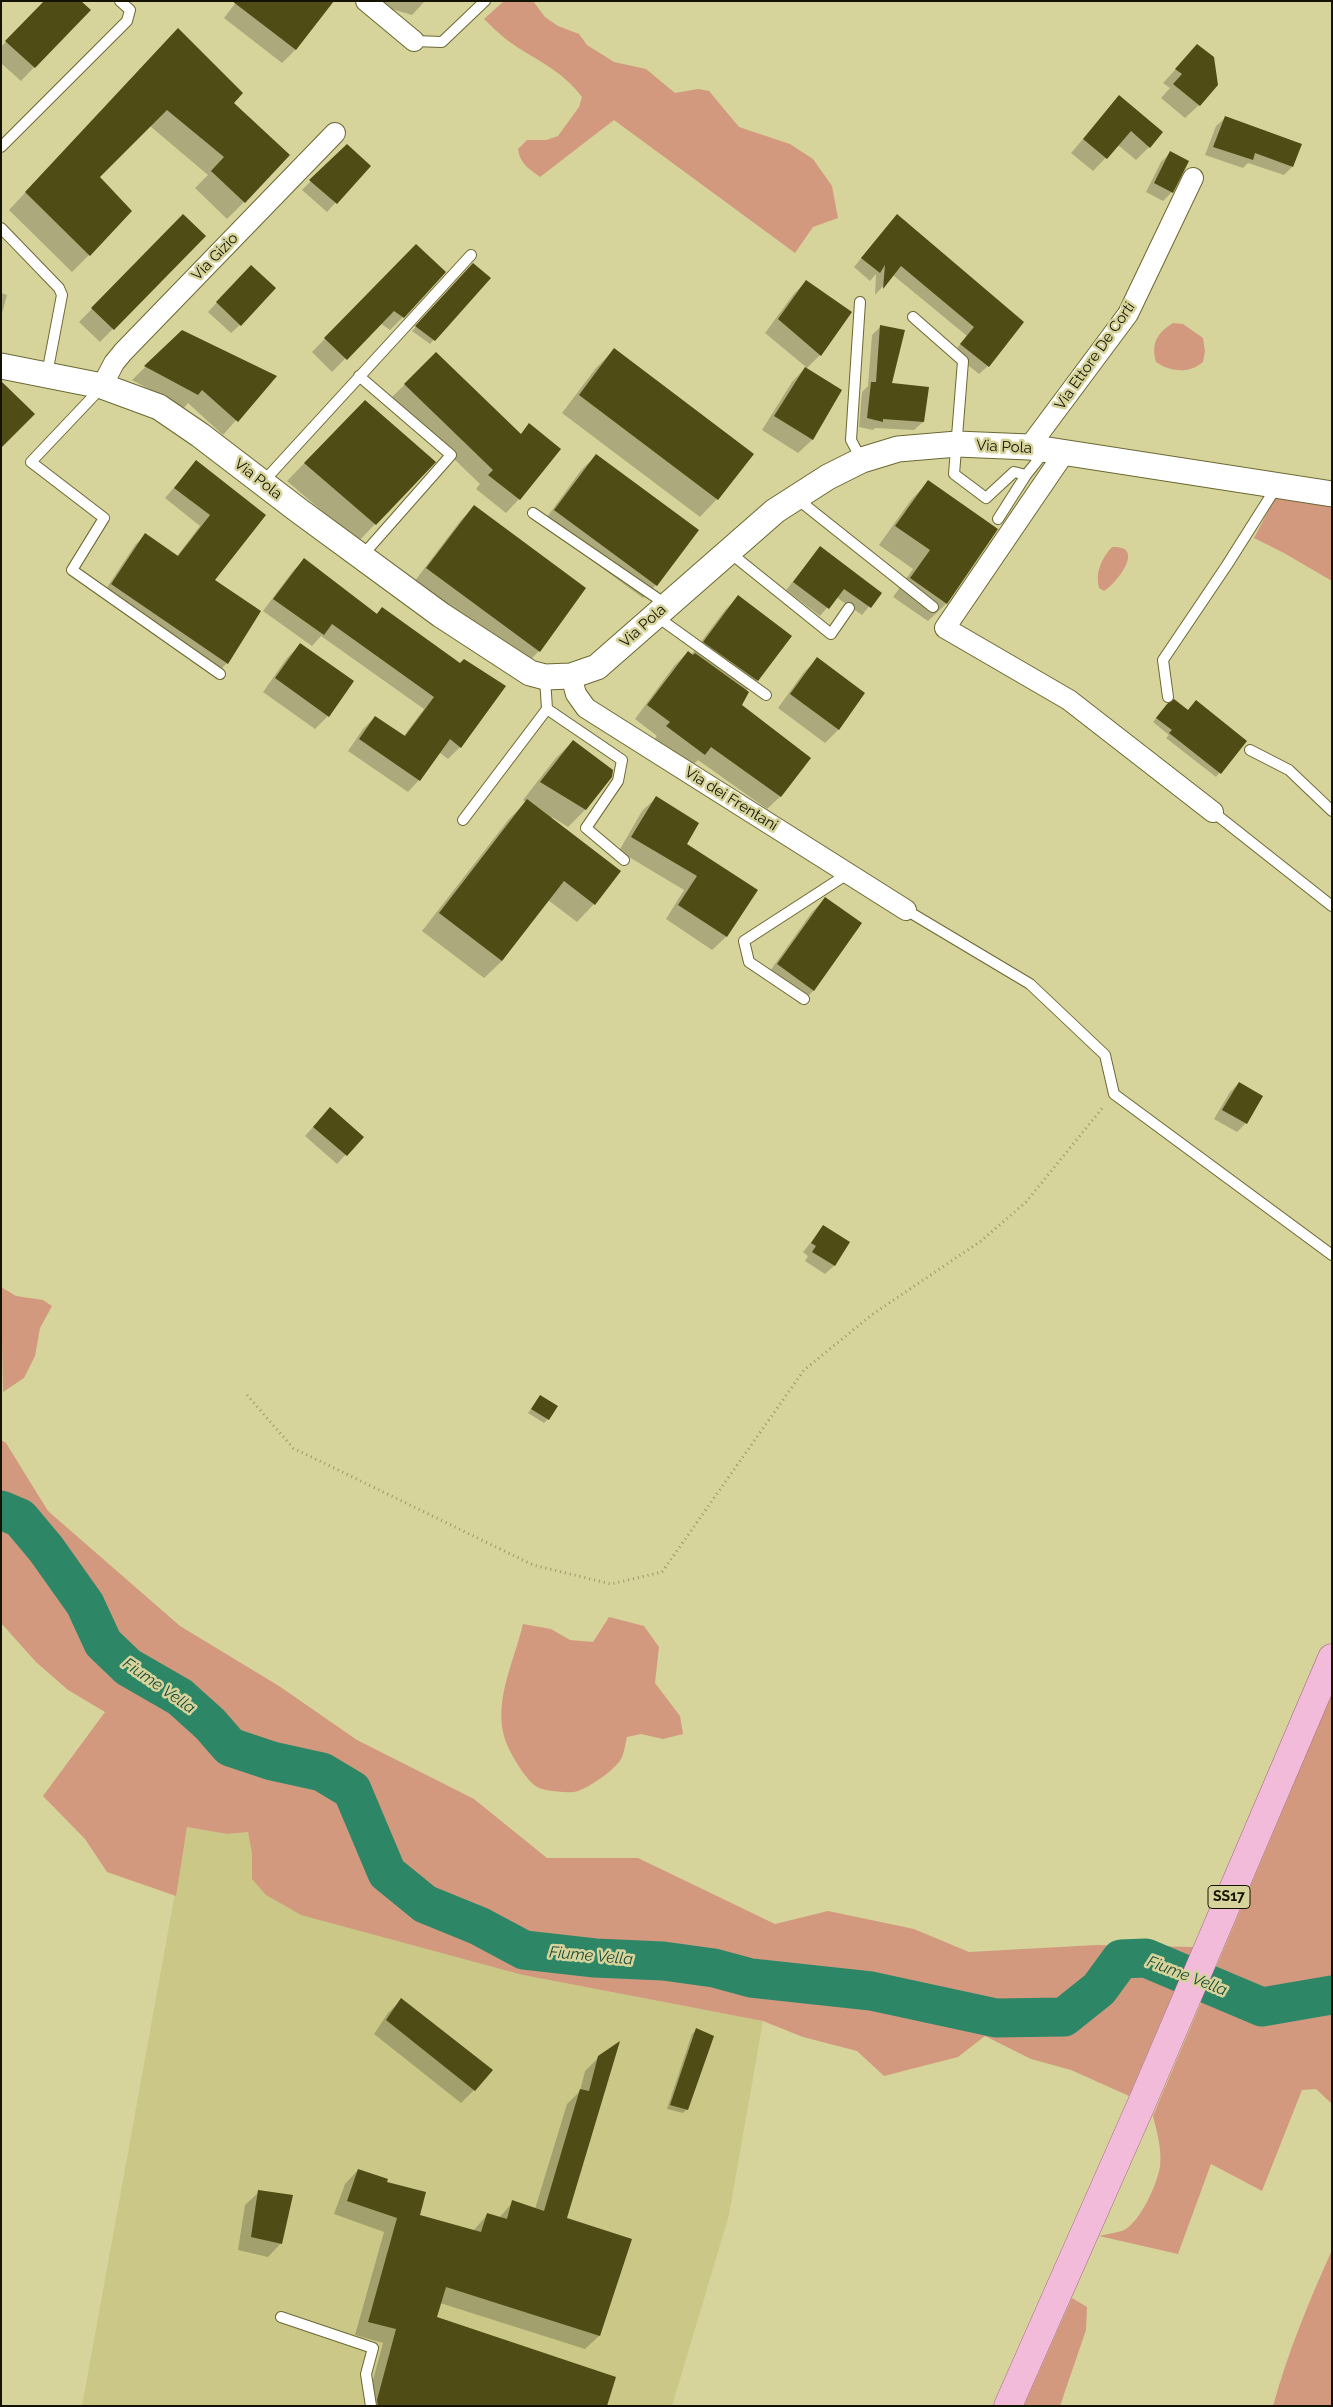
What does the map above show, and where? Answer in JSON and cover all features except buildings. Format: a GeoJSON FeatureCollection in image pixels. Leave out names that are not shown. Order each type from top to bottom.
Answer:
{"type":"FeatureCollection","features":[{"type":"Feature","properties":{"kind":"main road","name":"SS17"},"geometry":{"type":"LineString","coordinates":[[1008,2406],[1141,2105],[1332,1658]]}},
{"type":"Feature","properties":{"kind":"street"},"geometry":{"type":"LineString","coordinates":[[366,1],[414,41]]}},
{"type":"Feature","properties":{"kind":"street","name":"Via Gizio"},"geometry":{"type":"LineString","coordinates":[[102,386],[114,363],[123,352],[335,133]]}},
{"type":"Feature","properties":{"kind":"street","name":"Via Ettore De Corti"},"geometry":{"type":"LineString","coordinates":[[1192,178],[1128,314],[1047,450],[945,628],[1069,700],[1213,812]]}},
{"type":"Feature","properties":{"kind":"street","name":"Via Pola"},"geometry":{"type":"LineString","coordinates":[[1,366],[102,386],[136,397],[166,411],[200,434],[262,483],[440,615],[522,669],[545,677],[571,676],[597,666],[728,552],[795,497],[828,477],[862,460],[898,449],[957,444],[1047,450],[1332,494]]}},
{"type":"Feature","properties":{"kind":"street","name":"Via dei Frentani"},"geometry":{"type":"LineString","coordinates":[[571,676],[576,694],[586,708],[906,910]]}},
{"type":"Feature","properties":{"kind":"lane"},"geometry":{"type":"LineString","coordinates":[[1,147],[127,21],[130,10],[120,1]]}},
{"type":"Feature","properties":{"kind":"lane"},"geometry":{"type":"LineString","coordinates":[[414,41],[442,42],[485,1]]}},
{"type":"Feature","properties":{"kind":"lane"},"geometry":{"type":"LineString","coordinates":[[1,228],[59,288],[62,295],[47,374]]}},
{"type":"Feature","properties":{"kind":"lane"},"geometry":{"type":"LineString","coordinates":[[262,483],[471,255]]}},
{"type":"Feature","properties":{"kind":"lane"},"geometry":{"type":"LineString","coordinates":[[860,302],[851,440],[862,460]]}},
{"type":"Feature","properties":{"kind":"lane"},"geometry":{"type":"LineString","coordinates":[[913,317],[963,361],[954,474],[986,498],[1014,472],[1026,475]]}},
{"type":"Feature","properties":{"kind":"lane"},"geometry":{"type":"LineString","coordinates":[[359,376],[451,455],[361,556]]}},
{"type":"Feature","properties":{"kind":"lane"},"geometry":{"type":"LineString","coordinates":[[102,386],[31,462],[104,518],[72,570],[220,674]]}},
{"type":"Feature","properties":{"kind":"lane"},"geometry":{"type":"LineString","coordinates":[[998,519],[1026,475],[1047,450]]}},
{"type":"Feature","properties":{"kind":"lane"},"geometry":{"type":"LineString","coordinates":[[1168,697],[1163,660],[1228,565],[1278,485]]}},
{"type":"Feature","properties":{"kind":"lane"},"geometry":{"type":"LineString","coordinates":[[795,497],[933,607]]}},
{"type":"Feature","properties":{"kind":"lane"},"geometry":{"type":"LineString","coordinates":[[533,513],[661,610],[766,695]]}},
{"type":"Feature","properties":{"kind":"lane"},"geometry":{"type":"LineString","coordinates":[[728,552],[831,634],[849,608]]}},
{"type":"Feature","properties":{"kind":"lane"},"geometry":{"type":"LineString","coordinates":[[463,820],[547,709],[545,677]]}},
{"type":"Feature","properties":{"kind":"lane"},"geometry":{"type":"LineString","coordinates":[[547,709],[622,760],[618,781],[586,828],[624,860]]}},
{"type":"Feature","properties":{"kind":"lane"},"geometry":{"type":"LineString","coordinates":[[1250,750],[1289,770],[1332,811]]}},
{"type":"Feature","properties":{"kind":"lane"},"geometry":{"type":"LineString","coordinates":[[1213,812],[1332,906]]}},
{"type":"Feature","properties":{"kind":"lane"},"geometry":{"type":"LineString","coordinates":[[804,999],[749,962],[744,941],[849,874]]}},
{"type":"Feature","properties":{"kind":"lane"},"geometry":{"type":"LineString","coordinates":[[906,910],[1030,984],[1105,1055],[1114,1094],[1332,1255]]}},
{"type":"Feature","properties":{"kind":"lane"},"geometry":{"type":"LineString","coordinates":[[281,2317],[373,2348],[366,2374],[371,2406]]}},
{"type":"Feature","properties":{"kind":"path"},"geometry":{"type":"LineString","coordinates":[[247,1395],[293,1448],[533,1566],[611,1584],[662,1572],[804,1370],[873,1314],[981,1241],[1026,1202],[1114,1094]]}},
{"type":"Feature","properties":{"kind":"shaded area"},"geometry":{"type":"Polygon","coordinates":[[[504,1],[533,1],[545,17],[558,26],[579,34],[587,45],[614,62],[646,69],[675,93],[698,89],[709,91],[739,127],[790,144],[813,159],[832,186],[838,218],[813,227],[795,253],[614,120],[540,177],[523,162],[518,149],[527,140],[546,140],[558,136],[579,107],[582,97],[569,82],[510,42],[484,19],[504,1]]]}},
{"type":"Feature","properties":{"kind":"shaded area"},"geometry":{"type":"Polygon","coordinates":[[[1173,323],[1183,324],[1203,338],[1205,351],[1203,362],[1198,366],[1186,370],[1173,370],[1156,362],[1154,349],[1157,339],[1173,323]]]}},
{"type":"Feature","properties":{"kind":"shaded area"},"geometry":{"type":"Polygon","coordinates":[[[1278,492],[1332,500],[1332,581],[1254,538],[1278,492]]]}},
{"type":"Feature","properties":{"kind":"shaded area"},"geometry":{"type":"Polygon","coordinates":[[[1112,547],[1122,548],[1127,552],[1128,558],[1122,573],[1104,591],[1099,588],[1098,572],[1102,561],[1112,547]]]}},
{"type":"Feature","properties":{"kind":"shaded area"},"geometry":{"type":"Polygon","coordinates":[[[1,1287],[16,1296],[43,1300],[52,1306],[40,1328],[35,1356],[24,1378],[3,1392],[1,1287]]]}},
{"type":"Feature","properties":{"kind":"shaded area"},"geometry":{"type":"Polygon","coordinates":[[[1,1440],[6,1443],[48,1511],[180,1626],[279,1686],[357,1740],[474,1799],[547,1858],[638,1858],[775,1924],[828,1911],[914,1929],[969,1952],[1096,1945],[1193,1947],[1129,2096],[1071,2070],[1031,2059],[985,2036],[958,2057],[884,2076],[857,2051],[803,2037],[763,2021],[523,1975],[301,1915],[266,1895],[252,1879],[252,1854],[248,1832],[227,1834],[187,1827],[176,1896],[107,1872],[85,1839],[43,1796],[105,1712],[68,1690],[36,1662],[1,1623],[1,1440]]]}},
{"type":"Feature","properties":{"kind":"shaded area"},"geometry":{"type":"Polygon","coordinates":[[[609,1617],[644,1626],[659,1647],[655,1683],[680,1716],[683,1734],[663,1739],[641,1734],[627,1737],[621,1760],[594,1783],[575,1792],[558,1792],[537,1787],[523,1772],[513,1756],[504,1736],[502,1722],[502,1708],[507,1679],[523,1624],[551,1629],[570,1640],[593,1642],[609,1617]]]}},
{"type":"Feature","properties":{"kind":"shaded area"},"geometry":{"type":"Polygon","coordinates":[[[1332,1694],[1332,2104],[1316,2089],[1302,2090],[1262,2191],[1211,2164],[1178,2254],[1099,2236],[1122,2231],[1128,2227],[1135,2221],[1152,2192],[1160,2166],[1159,2141],[1153,2116],[1332,1694]]]}},
{"type":"Feature","properties":{"kind":"shaded area"},"geometry":{"type":"Polygon","coordinates":[[[187,1827],[227,1834],[248,1832],[252,1854],[252,1879],[523,1975],[763,2021],[729,2215],[672,2406],[82,2406],[187,1827]]]}},
{"type":"Feature","properties":{"kind":"shaded area"},"geometry":{"type":"Polygon","coordinates":[[[1332,2250],[1332,2406],[1273,2406],[1285,2366],[1332,2250]]]}},
{"type":"Feature","properties":{"kind":"shaded area"},"geometry":{"type":"Polygon","coordinates":[[[1072,2298],[1087,2307],[1086,2330],[1060,2406],[1024,2406],[1072,2298]]]}},
{"type":"Feature","properties":{"kind":"waterway","name":"Fiume Vella"},"geometry":{"type":"LineString","coordinates":[[1,1510],[20,1518],[46,1549],[85,1604],[103,1643],[128,1667],[180,1697],[210,1724],[230,1747],[272,1761],[322,1772],[352,1790],[387,1873],[425,1904],[479,1926],[524,1950],[595,1958],[663,1961],[714,1968],[751,1978],[871,1991],[996,2018],[1064,2017],[1099,1989],[1121,1959],[1146,1958],[1262,2007],[1332,1995]]}}]}
